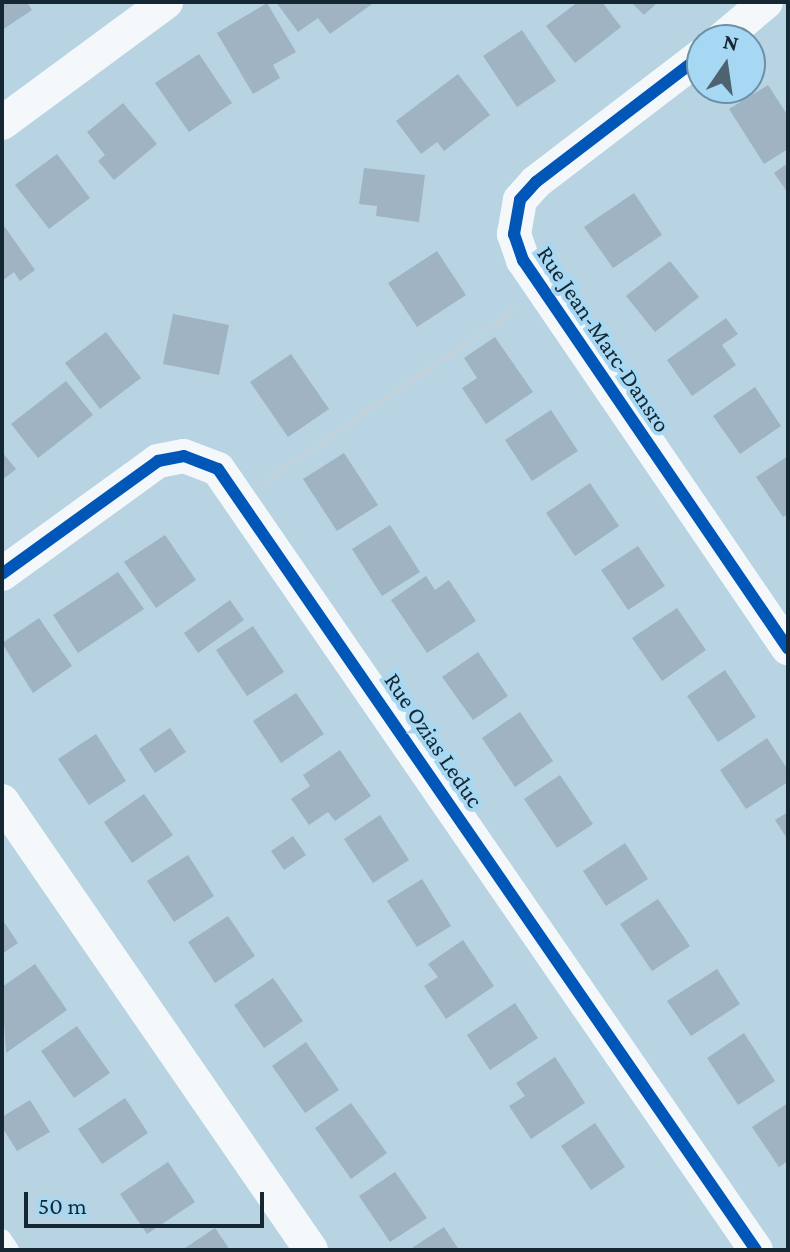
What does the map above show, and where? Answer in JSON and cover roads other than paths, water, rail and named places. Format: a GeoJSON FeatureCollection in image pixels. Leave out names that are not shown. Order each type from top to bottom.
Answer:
{"type":"FeatureCollection","features":[{"type":"Feature","properties":{"kind":"street"},"geometry":{"type":"LineString","coordinates":[[2,123],[166,2]]}},
{"type":"Feature","properties":{"kind":"street"},"geometry":{"type":"LineString","coordinates":[[740,24],[766,2]]}},
{"type":"Feature","properties":{"kind":"street","name":"Rue Jean-Marc-Dansro"},"geometry":{"type":"LineString","coordinates":[[686,67],[536,182],[520,200],[514,234],[523,260],[788,648]]}},
{"type":"Feature","properties":{"kind":"street","name":"Rue Ozias Leduc"},"geometry":{"type":"LineString","coordinates":[[2,574],[158,461],[184,456],[218,469],[756,1250]]}},
{"type":"Feature","properties":{"kind":"street"},"geometry":{"type":"LineString","coordinates":[[2,801],[311,1250]]}},
{"type":"Feature","properties":{"kind":"lane"},"geometry":{"type":"LineString","coordinates":[[2,1238],[10,1250]]}}]}
